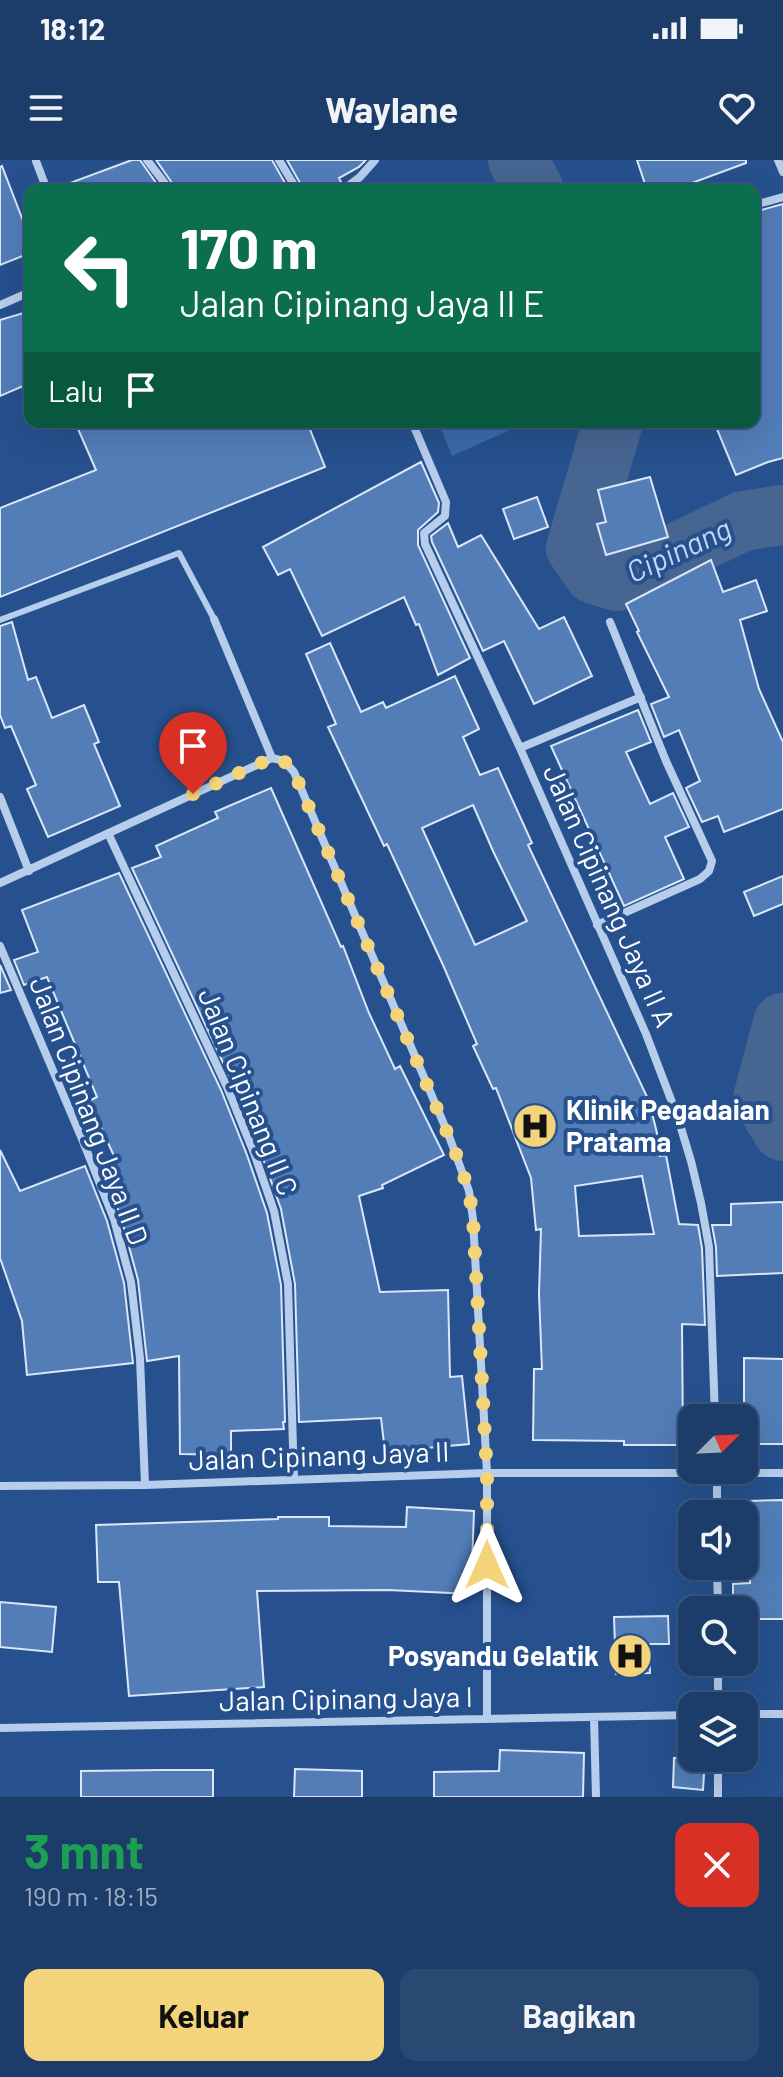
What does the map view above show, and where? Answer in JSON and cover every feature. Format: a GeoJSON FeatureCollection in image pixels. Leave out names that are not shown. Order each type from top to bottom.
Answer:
{"type":"FeatureCollection","features":[{"type":"Feature","properties":{"kind":"street"},"geometry":{"type":"LineString","coordinates":[[36,160],[45,184]]}},
{"type":"Feature","properties":{"kind":"street"},"geometry":{"type":"LineString","coordinates":[[147,160],[165,184]]}},
{"type":"Feature","properties":{"kind":"street"},"geometry":{"type":"LineString","coordinates":[[279,160],[293,184]]}},
{"type":"Feature","properties":{"kind":"street"},"geometry":{"type":"LineString","coordinates":[[351,184],[375,160]]}},
{"type":"Feature","properties":{"kind":"street"},"geometry":{"type":"LineString","coordinates":[[778,160],[783,172]]}},
{"type":"Feature","properties":{"kind":"street"},"geometry":{"type":"LineString","coordinates":[[760,203],[783,197]]}},
{"type":"Feature","properties":{"kind":"street"},"geometry":{"type":"LineString","coordinates":[[0,305],[24,295]]}},
{"type":"Feature","properties":{"kind":"street","name":"Jalan Cipinang Jaya II A"},"geometry":{"type":"LineString","coordinates":[[415,428],[446,502],[445,516],[424,533],[425,544],[520,748],[646,1034],[682,1132],[709,1247],[715,1404]]}},
{"type":"Feature","properties":{"kind":"street"},"geometry":{"type":"LineString","coordinates":[[214,619],[272,758]]}},
{"type":"Feature","properties":{"kind":"street"},"geometry":{"type":"LineString","coordinates":[[597,925],[700,879],[709,871],[712,861],[666,761],[610,622]]}},
{"type":"Feature","properties":{"kind":"street"},"geometry":{"type":"LineString","coordinates":[[520,748],[641,697]]}},
{"type":"Feature","properties":{"kind":"street"},"geometry":{"type":"LineString","coordinates":[[0,883],[272,758],[284,761],[294,772],[443,1121],[469,1191],[487,1473],[487,1718]]}},
{"type":"Feature","properties":{"kind":"street"},"geometry":{"type":"LineString","coordinates":[[0,797],[29,871]]}},
{"type":"Feature","properties":{"kind":"street","name":"Jalan Cipinang II C"},"geometry":{"type":"LineString","coordinates":[[108,833],[227,1087],[274,1211],[288,1284],[294,1479]]}},
{"type":"Feature","properties":{"kind":"street","name":"Jalan Cipinang Jaya II D"},"geometry":{"type":"LineString","coordinates":[[0,946],[82,1139],[108,1206],[131,1282],[140,1358],[145,1485]]}},
{"type":"Feature","properties":{"kind":"street","name":"Jalan Cipinang Jaya II"},"geometry":{"type":"LineString","coordinates":[[0,1486],[145,1485],[487,1473],[678,1472]]}},
{"type":"Feature","properties":{"kind":"street","name":"Jalan Cipinang Jaya II"},"geometry":{"type":"LineString","coordinates":[[758,1473],[783,1473]]}},
{"type":"Feature","properties":{"kind":"street"},"geometry":{"type":"LineString","coordinates":[[758,1714],[783,1714]]}},
{"type":"Feature","properties":{"kind":"street","name":"Jalan Cipinang Jaya I"},"geometry":{"type":"LineString","coordinates":[[0,1728],[678,1715]]}},
{"type":"Feature","properties":{"kind":"street"},"geometry":{"type":"LineString","coordinates":[[594,1717],[596,1797]]}},
{"type":"Feature","properties":{"kind":"street"},"geometry":{"type":"LineString","coordinates":[[718,1772],[718,1797]]}},
{"type":"Feature","properties":{"kind":"lane"},"geometry":{"type":"LineString","coordinates":[[0,620],[179,553],[214,619]]}},
{"type":"Feature","properties":{"kind":"shaded area"},"geometry":{"type":"Polygon","coordinates":[[[440,428],[515,428],[452,456],[440,428]]]}},
{"type":"Feature","properties":{"kind":"building"},"geometry":{"type":"Polygon","coordinates":[[[132,160],[140,160],[157,184],[67,184],[132,160]]]}},
{"type":"Feature","properties":{"kind":"building"},"geometry":{"type":"Polygon","coordinates":[[[156,160],[272,160],[286,184],[173,184],[156,160]]]}},
{"type":"Feature","properties":{"kind":"building"},"geometry":{"type":"Polygon","coordinates":[[[287,160],[366,160],[339,178],[340,184],[301,184],[287,160]]]}},
{"type":"Feature","properties":{"kind":"building"},"geometry":{"type":"Polygon","coordinates":[[[637,160],[746,160],[746,163],[689,184],[645,184],[637,160]]]}},
{"type":"Feature","properties":{"kind":"building"},"geometry":{"type":"Polygon","coordinates":[[[0,167],[24,223],[24,255],[0,265],[0,167]]]}},
{"type":"Feature","properties":{"kind":"building"},"geometry":{"type":"Polygon","coordinates":[[[783,204],[783,458],[736,475],[716,428],[760,428],[760,210],[783,204]]]}},
{"type":"Feature","properties":{"kind":"building"},"geometry":{"type":"Polygon","coordinates":[[[24,313],[24,386],[0,396],[0,320],[24,313]]]}},
{"type":"Feature","properties":{"kind":"building"},"geometry":{"type":"Polygon","coordinates":[[[78,428],[309,428],[325,467],[0,597],[0,508],[96,470],[78,428]]]}},
{"type":"Feature","properties":{"kind":"building"},"geometry":{"type":"Polygon","coordinates":[[[421,462],[439,503],[438,512],[418,530],[418,545],[470,658],[438,675],[419,624],[416,625],[404,597],[322,636],[290,569],[278,575],[263,547],[421,462]]]}},
{"type":"Feature","properties":{"kind":"building"},"geometry":{"type":"Polygon","coordinates":[[[650,477],[668,537],[606,555],[597,524],[606,522],[598,490],[650,477]]]}},
{"type":"Feature","properties":{"kind":"building"},"geometry":{"type":"Polygon","coordinates":[[[537,497],[548,527],[514,539],[503,509],[537,497]]]}},
{"type":"Feature","properties":{"kind":"building"},"geometry":{"type":"Polygon","coordinates":[[[448,523],[458,547],[481,535],[539,629],[564,617],[592,676],[534,704],[504,641],[483,651],[432,542],[431,536],[448,523]]]}},
{"type":"Feature","properties":{"kind":"building"},"geometry":{"type":"Polygon","coordinates":[[[711,560],[723,592],[756,580],[767,611],[740,620],[759,689],[783,742],[783,809],[724,832],[718,816],[702,822],[686,788],[700,781],[679,730],[664,737],[651,704],[669,697],[626,604],[711,560]]]}},
{"type":"Feature","properties":{"kind":"building"},"geometry":{"type":"Polygon","coordinates":[[[12,622],[28,680],[36,677],[52,718],[84,705],[99,742],[94,744],[120,806],[48,837],[27,789],[36,785],[11,726],[5,728],[0,715],[0,626],[12,622]]]}},
{"type":"Feature","properties":{"kind":"building"},"geometry":{"type":"Polygon","coordinates":[[[330,643],[361,712],[383,702],[386,708],[455,676],[479,729],[463,737],[480,775],[498,768],[532,843],[528,845],[649,1101],[660,1156],[666,1155],[679,1224],[698,1225],[705,1325],[682,1324],[683,1404],[678,1404],[678,1445],[533,1440],[534,1369],[542,1369],[539,1294],[541,1229],[536,1230],[531,1178],[496,1088],[493,1089],[473,1046],[477,1044],[443,965],[328,727],[336,724],[306,654],[330,643]],[[473,805],[422,828],[475,945],[527,921],[473,805]],[[642,1176],[575,1186],[579,1236],[654,1234],[642,1176]]]}},
{"type":"Feature","properties":{"kind":"building"},"geometry":{"type":"Polygon","coordinates":[[[638,710],[651,742],[626,752],[650,804],[673,793],[689,827],[665,837],[684,879],[624,906],[551,746],[638,710]]]}},
{"type":"Feature","properties":{"kind":"building"},"geometry":{"type":"Polygon","coordinates":[[[271,788],[395,1069],[400,1066],[444,1155],[382,1185],[383,1188],[359,1196],[380,1292],[448,1290],[450,1377],[462,1376],[469,1444],[385,1452],[381,1418],[299,1422],[295,1284],[281,1209],[233,1084],[132,868],[161,857],[156,846],[218,818],[215,812],[271,788]]]}},
{"type":"Feature","properties":{"kind":"building"},"geometry":{"type":"Polygon","coordinates":[[[119,873],[221,1090],[247,1155],[267,1213],[281,1285],[284,1429],[231,1431],[231,1455],[180,1454],[179,1356],[147,1361],[138,1280],[121,1217],[99,1162],[114,1156],[89,1101],[97,1097],[47,977],[24,985],[14,960],[38,952],[22,910],[119,873]]]}},
{"type":"Feature","properties":{"kind":"building"},"geometry":{"type":"Polygon","coordinates":[[[783,876],[783,904],[754,916],[744,892],[783,876]]]}},
{"type":"Feature","properties":{"kind":"building"},"geometry":{"type":"Polygon","coordinates":[[[0,965],[11,990],[0,993],[0,965]]]}},
{"type":"Feature","properties":{"kind":"building"},"geometry":{"type":"Polygon","coordinates":[[[0,1150],[20,1191],[85,1166],[107,1221],[124,1283],[133,1363],[27,1375],[22,1321],[0,1258],[0,1150]]]}},
{"type":"Feature","properties":{"kind":"building"},"geometry":{"type":"Polygon","coordinates":[[[783,1202],[783,1273],[717,1276],[712,1225],[731,1225],[731,1204],[783,1202]]]}},
{"type":"Feature","properties":{"kind":"building"},"geometry":{"type":"Polygon","coordinates":[[[744,1358],[783,1359],[783,1444],[758,1444],[758,1404],[744,1404],[744,1358]]]}},
{"type":"Feature","properties":{"kind":"building"},"geometry":{"type":"Polygon","coordinates":[[[783,1500],[783,1619],[758,1619],[758,1596],[733,1596],[733,1584],[758,1580],[758,1501],[783,1500]]]}},
{"type":"Feature","properties":{"kind":"building"},"geometry":{"type":"Polygon","coordinates":[[[407,1507],[474,1511],[471,1594],[388,1590],[257,1591],[264,1687],[129,1696],[119,1582],[98,1582],[96,1525],[329,1517],[329,1526],[406,1527],[407,1507]]]}},
{"type":"Feature","properties":{"kind":"building"},"geometry":{"type":"Polygon","coordinates":[[[0,1602],[56,1607],[52,1652],[0,1647],[0,1602]]]}},
{"type":"Feature","properties":{"kind":"building"},"geometry":{"type":"Polygon","coordinates":[[[668,1616],[669,1644],[649,1644],[650,1673],[616,1674],[614,1617],[668,1616]]]}},
{"type":"Feature","properties":{"kind":"building"},"geometry":{"type":"Polygon","coordinates":[[[500,1750],[584,1753],[583,1797],[434,1797],[434,1772],[499,1771],[500,1750]]]}},
{"type":"Feature","properties":{"kind":"building"},"geometry":{"type":"Polygon","coordinates":[[[674,1758],[678,1758],[678,1772],[704,1772],[703,1790],[673,1787],[674,1758]]]}},
{"type":"Feature","properties":{"kind":"building"},"geometry":{"type":"Polygon","coordinates":[[[295,1769],[362,1771],[362,1797],[294,1797],[295,1769]]]}},
{"type":"Feature","properties":{"kind":"building"},"geometry":{"type":"Polygon","coordinates":[[[213,1770],[213,1797],[81,1797],[81,1771],[213,1770]]]}},
{"type":"Feature","properties":{"kind":"waterway","name":"Cipinang"},"geometry":{"type":"LineString","coordinates":[[518,160],[531,184]]}},
{"type":"Feature","properties":{"kind":"waterway","name":"Cipinang"},"geometry":{"type":"LineString","coordinates":[[611,428],[576,548],[594,574],[617,581],[743,521],[783,515]]}},
{"type":"Feature","properties":{"kind":"waterway","name":"Cipinang"},"geometry":{"type":"LineString","coordinates":[[783,1023],[763,1099],[783,1131]]}},
{"type":"Feature","properties":{"kind":"place","name":"Klinik Pegadaian Pratama"},"geometry":{"type":"Point","coordinates":[535,1126]}},
{"type":"Feature","properties":{"kind":"place","name":"Posyandu Gelatik"},"geometry":{"type":"Point","coordinates":[630,1656]}},
{"type":"Feature","properties":{"kind":"route"},"geometry":{"type":"LineString","coordinates":[[193,794],[272,758],[284,761],[294,772],[455,1151],[469,1191],[473,1219],[487,1473],[487,1565]]}}]}
